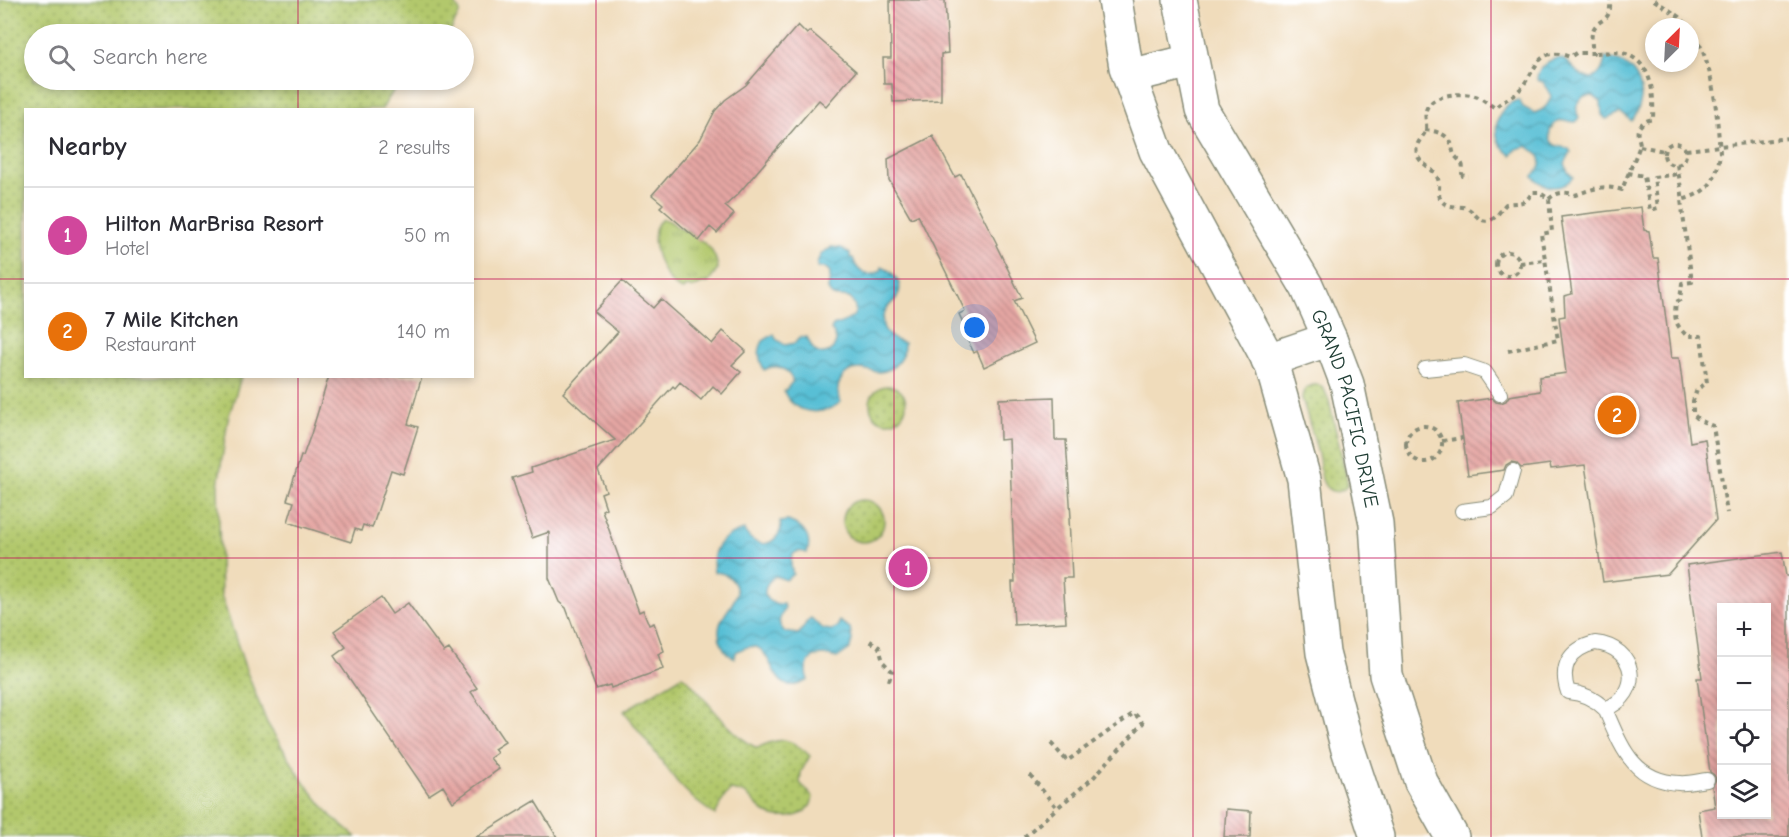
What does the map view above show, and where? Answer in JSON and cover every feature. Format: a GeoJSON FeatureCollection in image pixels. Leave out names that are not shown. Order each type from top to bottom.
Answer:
{"type":"FeatureCollection","features":[{"type":"Feature","properties":{"kind":"street"},"geometry":{"type":"LineString","coordinates":[[1115,0],[1126,67],[1156,151],[1272,366],[1304,479],[1323,653],[1347,746],[1377,837]]}},
{"type":"Feature","properties":{"kind":"street","name":"GRAND PACIFIC DRIVE"},"geometry":{"type":"LineString","coordinates":[[1179,0],[1202,110],[1307,287],[1347,384],[1376,523],[1386,675],[1421,782],[1452,837]]}},
{"type":"Feature","properties":{"kind":"street"},"geometry":{"type":"LineString","coordinates":[[1130,76],[1191,61]]}},
{"type":"Feature","properties":{"kind":"street"},"geometry":{"type":"LineString","coordinates":[[1268,360],[1330,339]]}},
{"type":"Feature","properties":{"kind":"lane"},"geometry":{"type":"LineString","coordinates":[[1425,369],[1464,364],[1485,372],[1500,394]]}},
{"type":"Feature","properties":{"kind":"lane"},"geometry":{"type":"LineString","coordinates":[[1462,511],[1492,507],[1506,496],[1513,471]]}},
{"type":"Feature","properties":{"kind":"lane"},"geometry":{"type":"LineString","coordinates":[[1605,709],[1615,705],[1623,698],[1629,688],[1631,678],[1629,666],[1616,649],[1606,644],[1595,643],[1575,651],[1569,660],[1565,670],[1568,692],[1580,693],[1599,703],[1605,709],[1620,742],[1636,768],[1657,780],[1680,783],[1707,780]]}},
{"type":"Feature","properties":{"kind":"path"},"geometry":{"type":"LineString","coordinates":[[1593,53],[1593,32],[1597,24],[1605,21],[1611,10],[1610,0]]}},
{"type":"Feature","properties":{"kind":"path"},"geometry":{"type":"LineString","coordinates":[[1654,0],[1681,18]]}},
{"type":"Feature","properties":{"kind":"path"},"geometry":{"type":"LineString","coordinates":[[1683,200],[1702,193],[1712,181],[1719,167],[1719,147],[1710,70],[1699,44]]}},
{"type":"Feature","properties":{"kind":"path"},"geometry":{"type":"LineString","coordinates":[[1508,351],[1558,340],[1541,234],[1552,232],[1549,199],[1539,192],[1533,192],[1529,199],[1522,203],[1506,204],[1493,219],[1488,221],[1475,216],[1467,208],[1447,205],[1440,195],[1440,180],[1433,170],[1419,159],[1416,151],[1417,143],[1425,130],[1425,112],[1428,106],[1436,100],[1451,95],[1466,94],[1478,97],[1495,108],[1514,94],[1542,58],[1552,53],[1570,57],[1576,53],[1624,53],[1636,59],[1651,82],[1654,102],[1653,119],[1647,120],[1640,126],[1637,133],[1640,146],[1622,190],[1607,186],[1575,195],[1570,192],[1559,193],[1549,199]]}},
{"type":"Feature","properties":{"kind":"path"},"geometry":{"type":"LineString","coordinates":[[1425,130],[1435,131],[1450,141],[1455,156],[1463,162],[1462,173],[1468,177]]}},
{"type":"Feature","properties":{"kind":"path"},"geometry":{"type":"LineString","coordinates":[[1686,150],[1789,138]]}},
{"type":"Feature","properties":{"kind":"path"},"geometry":{"type":"LineString","coordinates":[[1664,151],[1669,144],[1675,142],[1682,144],[1686,150],[1684,161],[1677,165]]}},
{"type":"Feature","properties":{"kind":"path"},"geometry":{"type":"LineString","coordinates":[[1640,146],[1664,151]]}},
{"type":"Feature","properties":{"kind":"path"},"geometry":{"type":"LineString","coordinates":[[1664,151],[1667,161],[1677,165]]}},
{"type":"Feature","properties":{"kind":"path"},"geometry":{"type":"LineString","coordinates":[[1677,165],[1692,282],[1682,283],[1675,316],[1677,326],[1687,336],[1701,336],[1707,383],[1697,389],[1693,401],[1693,414],[1699,420],[1713,426],[1727,513]]}},
{"type":"Feature","properties":{"kind":"path"},"geometry":{"type":"LineString","coordinates":[[1628,173],[1644,176],[1650,210],[1658,208],[1654,177],[1679,174]]}},
{"type":"Feature","properties":{"kind":"path"},"geometry":{"type":"LineString","coordinates":[[1508,252],[1516,255],[1520,262],[1518,270],[1509,277],[1498,273],[1495,265],[1497,257],[1508,252]]}},
{"type":"Feature","properties":{"kind":"path"},"geometry":{"type":"LineString","coordinates":[[1520,262],[1545,260]]}},
{"type":"Feature","properties":{"kind":"path"},"geometry":{"type":"LineString","coordinates":[[1424,426],[1436,430],[1442,441],[1437,457],[1427,462],[1411,457],[1406,447],[1408,435],[1413,430],[1424,426]]}},
{"type":"Feature","properties":{"kind":"path"},"geometry":{"type":"LineString","coordinates":[[1442,441],[1463,438]]}},
{"type":"Feature","properties":{"kind":"path"},"geometry":{"type":"LineString","coordinates":[[870,641],[879,647],[883,662],[892,671],[888,681]]}},
{"type":"Feature","properties":{"kind":"path"},"geometry":{"type":"LineString","coordinates":[[1024,837],[1093,778],[1143,723],[1134,713],[1067,761],[1048,741]]}},
{"type":"Feature","properties":{"kind":"path"},"geometry":{"type":"LineString","coordinates":[[1030,775],[1057,807]]}},
{"type":"Feature","properties":{"kind":"path"},"geometry":{"type":"LineString","coordinates":[[1030,832],[1034,837]]}},
{"type":"Feature","properties":{"kind":"green space"},"geometry":{"type":"Polygon","coordinates":[[[0,0],[453,0],[460,12],[454,24],[24,24],[24,90],[394,90],[383,108],[24,108],[24,378],[241,378],[228,419],[218,486],[221,595],[246,670],[267,723],[303,781],[331,816],[356,837],[0,837],[0,0]]]}},
{"type":"Feature","properties":{"kind":"green space"},"geometry":{"type":"Polygon","coordinates":[[[663,219],[709,247],[718,269],[708,283],[693,288],[686,286],[683,290],[668,279],[658,257],[654,234],[657,225],[663,219]]]}},
{"type":"Feature","properties":{"kind":"green space"},"geometry":{"type":"Polygon","coordinates":[[[1313,385],[1319,385],[1324,389],[1329,401],[1348,484],[1342,490],[1335,492],[1328,489],[1323,482],[1319,458],[1302,398],[1305,390],[1313,385]]]}},
{"type":"Feature","properties":{"kind":"green space"},"geometry":{"type":"Polygon","coordinates":[[[888,386],[901,391],[906,404],[901,417],[888,422],[875,417],[870,404],[875,391],[888,386]]]}},
{"type":"Feature","properties":{"kind":"green space"},"geometry":{"type":"Polygon","coordinates":[[[863,500],[871,501],[878,506],[883,513],[883,529],[878,536],[871,541],[863,542],[855,541],[848,536],[843,529],[842,521],[843,513],[848,506],[855,501],[863,500]]]}},
{"type":"Feature","properties":{"kind":"green space"},"geometry":{"type":"Polygon","coordinates":[[[682,676],[748,743],[757,748],[785,740],[797,745],[810,756],[801,772],[800,783],[813,797],[811,805],[806,810],[796,816],[777,817],[766,813],[749,796],[731,790],[725,796],[715,815],[696,801],[678,783],[624,711],[682,676]]]}},
{"type":"Feature","properties":{"kind":"water"},"geometry":{"type":"Polygon","coordinates":[[[1605,58],[1626,66],[1639,81],[1641,101],[1637,111],[1631,121],[1620,113],[1606,119],[1602,115],[1601,102],[1593,96],[1583,97],[1577,106],[1579,117],[1576,122],[1557,122],[1550,131],[1550,139],[1555,145],[1569,149],[1571,152],[1565,163],[1568,172],[1573,177],[1558,187],[1542,184],[1533,176],[1541,163],[1536,152],[1526,146],[1517,149],[1511,155],[1500,144],[1497,127],[1503,109],[1519,100],[1523,107],[1534,113],[1545,107],[1551,96],[1543,82],[1537,80],[1537,75],[1541,68],[1552,59],[1563,59],[1580,74],[1593,78],[1600,73],[1605,58]]]}},
{"type":"Feature","properties":{"kind":"water"},"geometry":{"type":"Polygon","coordinates":[[[831,247],[841,248],[850,254],[850,258],[853,258],[863,273],[876,273],[881,271],[882,267],[897,279],[899,292],[884,314],[883,325],[888,335],[904,343],[904,349],[900,359],[890,369],[879,372],[860,369],[848,372],[839,385],[841,402],[826,410],[810,411],[802,409],[789,400],[784,392],[793,381],[788,373],[777,367],[764,370],[759,352],[763,341],[774,334],[776,339],[785,345],[795,343],[800,337],[807,337],[817,352],[825,353],[832,349],[836,343],[831,330],[833,326],[852,318],[855,310],[850,298],[837,297],[830,293],[828,289],[829,271],[817,268],[820,256],[831,247]]]}},
{"type":"Feature","properties":{"kind":"water"},"geometry":{"type":"Polygon","coordinates":[[[788,521],[802,529],[809,542],[807,553],[797,552],[792,556],[793,574],[786,580],[775,576],[766,586],[766,598],[774,603],[783,604],[785,607],[780,625],[785,632],[798,634],[811,618],[823,629],[832,630],[838,627],[839,621],[850,628],[852,640],[850,649],[837,658],[824,655],[814,656],[806,667],[808,680],[793,685],[783,683],[760,649],[750,647],[736,652],[735,658],[724,650],[719,634],[720,624],[733,602],[736,587],[727,576],[714,572],[713,564],[719,544],[729,536],[744,530],[754,541],[768,543],[778,535],[780,522],[788,521]]]}},
{"type":"Feature","properties":{"kind":"building"},"geometry":{"type":"Polygon","coordinates":[[[890,0],[945,0],[948,53],[941,54],[941,100],[893,102],[892,84],[884,84],[883,58],[891,58],[890,0]]]}},
{"type":"Feature","properties":{"kind":"building"},"geometry":{"type":"Polygon","coordinates":[[[798,25],[807,34],[810,31],[856,71],[826,106],[819,100],[725,206],[734,214],[717,233],[710,227],[699,241],[660,207],[663,204],[652,195],[700,140],[715,111],[725,100],[746,85],[798,25]]]}},
{"type":"Feature","properties":{"kind":"building"},"geometry":{"type":"Polygon","coordinates":[[[933,136],[955,177],[961,174],[997,244],[1022,298],[1014,301],[1035,343],[984,367],[977,351],[974,353],[962,328],[965,327],[959,314],[965,311],[918,215],[911,218],[889,180],[888,159],[933,136]]]}},
{"type":"Feature","properties":{"kind":"building"},"geometry":{"type":"Polygon","coordinates":[[[1641,207],[1644,230],[1649,231],[1653,258],[1658,258],[1671,358],[1679,358],[1690,442],[1705,439],[1716,520],[1668,574],[1603,582],[1585,465],[1551,469],[1550,464],[1521,468],[1511,462],[1504,470],[1468,475],[1458,403],[1492,398],[1501,403],[1509,396],[1540,391],[1539,377],[1566,373],[1559,317],[1565,316],[1564,296],[1572,294],[1561,217],[1641,207]]]}},
{"type":"Feature","properties":{"kind":"building"},"geometry":{"type":"Polygon","coordinates":[[[622,281],[653,308],[661,299],[712,344],[723,331],[746,351],[732,365],[741,372],[722,394],[713,386],[701,400],[680,382],[675,388],[673,386],[598,470],[606,491],[601,493],[606,508],[602,510],[624,572],[639,612],[643,610],[649,625],[654,623],[664,651],[658,654],[663,669],[611,688],[610,685],[596,689],[566,608],[559,602],[549,578],[549,532],[532,538],[512,478],[532,472],[531,468],[615,440],[563,393],[618,332],[594,312],[622,281]]]}},
{"type":"Feature","properties":{"kind":"building"},"geometry":{"type":"Polygon","coordinates":[[[328,378],[421,378],[408,424],[418,427],[403,474],[391,470],[372,528],[363,525],[361,531],[355,529],[351,542],[288,522],[294,502],[287,500],[301,456],[303,456],[328,378]]]}},
{"type":"Feature","properties":{"kind":"building"},"geometry":{"type":"Polygon","coordinates":[[[1054,397],[1055,440],[1066,440],[1071,518],[1069,518],[1072,578],[1063,578],[1066,622],[1014,625],[1012,582],[1015,582],[1009,439],[1000,440],[999,399],[1054,397]]]}},
{"type":"Feature","properties":{"kind":"building"},"geometry":{"type":"Polygon","coordinates":[[[1782,552],[1786,576],[1789,576],[1789,837],[1702,837],[1698,810],[1715,807],[1712,787],[1716,779],[1710,772],[1697,678],[1702,678],[1687,565],[1782,552]]]}},
{"type":"Feature","properties":{"kind":"building"},"geometry":{"type":"Polygon","coordinates":[[[381,598],[392,614],[408,603],[444,652],[449,649],[477,688],[471,692],[505,742],[494,749],[497,753],[490,758],[499,769],[453,802],[443,786],[429,795],[334,656],[346,647],[334,631],[381,598]]]}},
{"type":"Feature","properties":{"kind":"building"},"geometry":{"type":"Polygon","coordinates":[[[535,801],[557,837],[476,837],[535,801]]]}},
{"type":"Feature","properties":{"kind":"building"},"geometry":{"type":"Polygon","coordinates":[[[1226,809],[1251,811],[1250,837],[1224,837],[1226,809]]]}},
{"type":"Feature","properties":{"kind":"place","name":"7 Mile Kitchen"},"geometry":{"type":"Point","coordinates":[1617,415]}},
{"type":"Feature","properties":{"kind":"place","name":"Hilton MarBrisa Resort"},"geometry":{"type":"Point","coordinates":[908,568]}}]}
